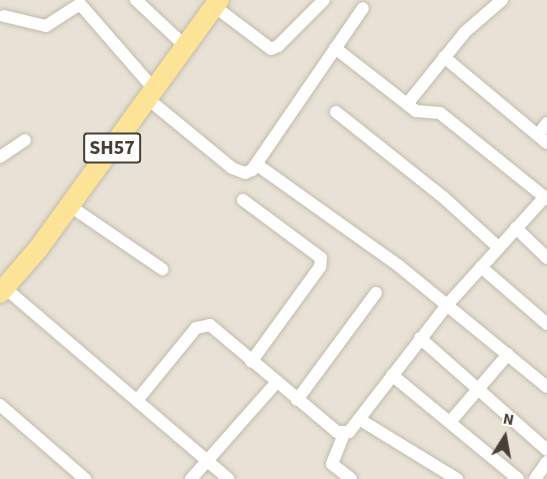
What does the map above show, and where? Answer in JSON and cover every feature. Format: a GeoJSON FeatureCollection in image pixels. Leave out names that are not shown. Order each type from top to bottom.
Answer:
{"type":"FeatureCollection","features":[{"type":"Feature","properties":{"kind":"main road","name":"SH57"},"geometry":{"type":"LineString","coordinates":[[3,290],[70,206],[217,3]]}},
{"type":"Feature","properties":{"kind":"street"},"geometry":{"type":"LineString","coordinates":[[136,0],[185,46]]}},
{"type":"Feature","properties":{"kind":"street"},"geometry":{"type":"LineString","coordinates":[[217,3],[271,49],[324,0]]}},
{"type":"Feature","properties":{"kind":"street"},"geometry":{"type":"LineString","coordinates":[[407,104],[465,32],[502,0]]}},
{"type":"Feature","properties":{"kind":"street"},"geometry":{"type":"LineString","coordinates":[[4,16],[46,26],[80,4],[151,94],[240,172],[252,170],[363,8]]}},
{"type":"Feature","properties":{"kind":"street"},"geometry":{"type":"LineString","coordinates":[[335,48],[420,113],[440,113],[546,198],[447,305],[359,419],[344,434],[332,464],[351,479]]}},
{"type":"Feature","properties":{"kind":"street"},"geometry":{"type":"LineString","coordinates":[[444,57],[543,139],[547,123]]}},
{"type":"Feature","properties":{"kind":"street"},"geometry":{"type":"LineString","coordinates":[[336,112],[443,197],[498,248]]}},
{"type":"Feature","properties":{"kind":"street"},"geometry":{"type":"LineString","coordinates":[[0,157],[25,140]]}},
{"type":"Feature","properties":{"kind":"street"},"geometry":{"type":"LineString","coordinates":[[256,164],[447,305],[547,387]]}},
{"type":"Feature","properties":{"kind":"street"},"geometry":{"type":"LineString","coordinates":[[243,200],[321,258],[321,267],[251,362]]}},
{"type":"Feature","properties":{"kind":"street"},"geometry":{"type":"LineString","coordinates":[[70,206],[162,269]]}},
{"type":"Feature","properties":{"kind":"street"},"geometry":{"type":"LineString","coordinates":[[516,228],[547,258]]}},
{"type":"Feature","properties":{"kind":"street"},"geometry":{"type":"LineString","coordinates":[[481,267],[547,324]]}},
{"type":"Feature","properties":{"kind":"street"},"geometry":{"type":"LineString","coordinates":[[3,290],[139,398],[229,479]]}},
{"type":"Feature","properties":{"kind":"street"},"geometry":{"type":"LineString","coordinates":[[297,400],[376,293]]}},
{"type":"Feature","properties":{"kind":"street"},"geometry":{"type":"LineString","coordinates":[[139,398],[196,328],[203,324],[210,325],[276,383],[344,434]]}},
{"type":"Feature","properties":{"kind":"street"},"geometry":{"type":"LineString","coordinates":[[420,338],[547,450]]}},
{"type":"Feature","properties":{"kind":"street"},"geometry":{"type":"LineString","coordinates":[[450,422],[508,354]]}},
{"type":"Feature","properties":{"kind":"street"},"geometry":{"type":"LineString","coordinates":[[392,375],[518,479]]}},
{"type":"Feature","properties":{"kind":"street"},"geometry":{"type":"LineString","coordinates":[[191,479],[276,383]]}},
{"type":"Feature","properties":{"kind":"street"},"geometry":{"type":"LineString","coordinates":[[0,405],[85,479]]}},
{"type":"Feature","properties":{"kind":"street"},"geometry":{"type":"LineString","coordinates":[[359,419],[457,479]]}},
{"type":"Feature","properties":{"kind":"street"},"geometry":{"type":"LineString","coordinates":[[535,479],[547,462]]}},
{"type":"Feature","properties":{"kind":"shaded area"},"geometry":{"type":"Polygon","coordinates":[[[0,0],[547,0],[547,479],[0,479],[0,0]]]}}]}
